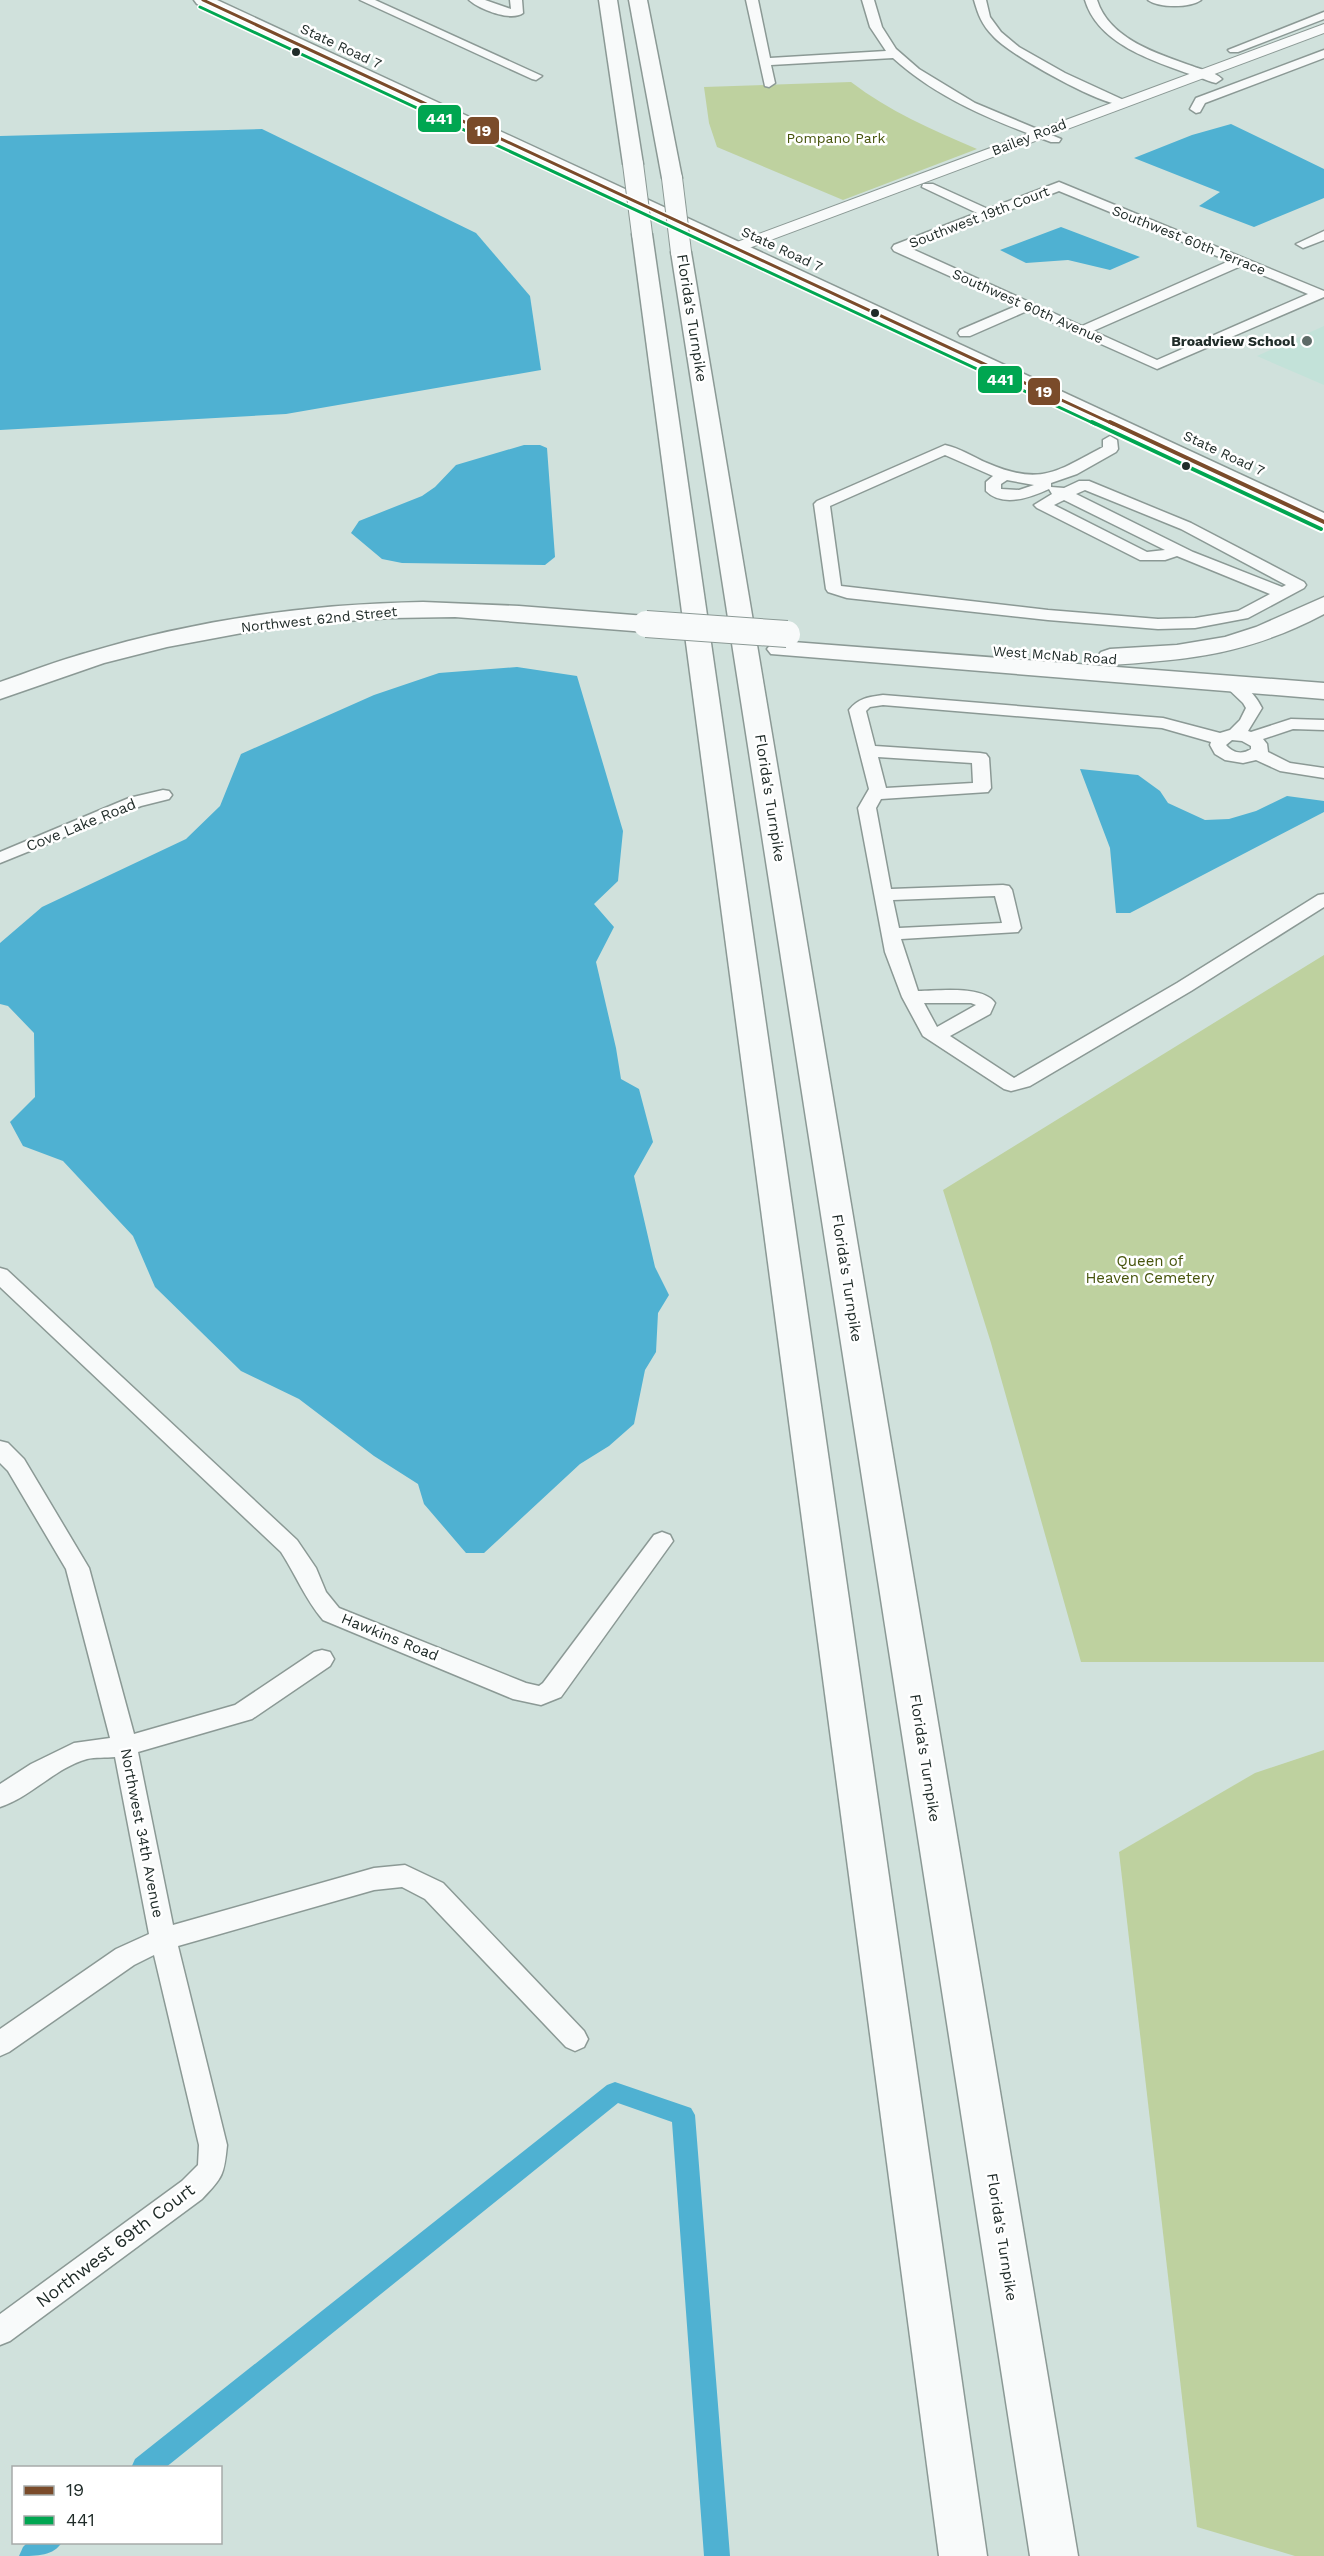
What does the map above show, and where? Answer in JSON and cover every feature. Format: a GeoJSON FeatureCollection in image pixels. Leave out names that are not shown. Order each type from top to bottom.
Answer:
{"type":"FeatureCollection","features":[{"type":"Feature","properties":{"kind":"main road","name":"State Road 7"},"geometry":{"type":"LineString","coordinates":[[203,0],[755,246],[965,333],[1324,499]]}},
{"type":"Feature","properties":{"kind":"main road","name":"State Road 7"},"geometry":{"type":"LineString","coordinates":[[240,0],[755,246],[1074,406],[1119,436],[1324,522]]}},
{"type":"Feature","properties":{"kind":"main road"},"geometry":{"type":"LineString","coordinates":[[608,0],[633,164],[963,2556]]}},
{"type":"Feature","properties":{"kind":"main road","name":"Florida's Turnpike"},"geometry":{"type":"LineString","coordinates":[[638,0],[672,178],[681,252],[1054,2556]]}},
{"type":"Feature","properties":{"kind":"main road"},"geometry":{"type":"LineString","coordinates":[[1074,406],[1114,417],[1151,418]]}},
{"type":"Feature","properties":{"kind":"main road"},"geometry":{"type":"LineString","coordinates":[[1119,436],[1161,432],[1234,459]]}},
{"type":"Feature","properties":{"kind":"main road"},"geometry":{"type":"LineString","coordinates":[[1099,658],[1186,651],[1242,640],[1281,627],[1324,604]]}},
{"type":"Feature","properties":{"kind":"main road","name":"Northwest 62nd Street"},"geometry":{"type":"LineString","coordinates":[[0,691],[116,653],[189,635],[283,620],[391,610],[489,612],[646,632]]}},
{"type":"Feature","properties":{"kind":"main road","name":"Northwest 62nd Street"},"geometry":{"type":"LineString","coordinates":[[0,712],[113,672],[195,651],[271,637],[382,628],[471,627],[646,632]]}},
{"type":"Feature","properties":{"kind":"main road"},"geometry":{"type":"LineString","coordinates":[[646,632],[783,642]]}},
{"type":"Feature","properties":{"kind":"main road","name":"West McNab Road"},"geometry":{"type":"LineString","coordinates":[[783,642],[1099,658],[1324,675]]}},
{"type":"Feature","properties":{"kind":"main road","name":"West McNab Road"},"geometry":{"type":"LineString","coordinates":[[783,642],[1324,692]]}},
{"type":"Feature","properties":{"kind":"street"},"geometry":{"type":"LineString","coordinates":[[366,0],[536,76]]}},
{"type":"Feature","properties":{"kind":"street"},"geometry":{"type":"LineString","coordinates":[[475,0],[505,12],[517,14],[516,0]]}},
{"type":"Feature","properties":{"kind":"street"},"geometry":{"type":"LineString","coordinates":[[753,0],[770,83]]}},
{"type":"Feature","properties":{"kind":"street"},"geometry":{"type":"LineString","coordinates":[[868,0],[870,14],[894,54],[921,76],[988,113],[1048,136]]}},
{"type":"Feature","properties":{"kind":"street"},"geometry":{"type":"LineString","coordinates":[[980,0],[980,5],[990,25],[1005,42],[1037,65],[1122,102]]}},
{"type":"Feature","properties":{"kind":"street"},"geometry":{"type":"LineString","coordinates":[[1091,0],[1091,6],[1098,17],[1121,38],[1216,79]]}},
{"type":"Feature","properties":{"kind":"street"},"geometry":{"type":"LineString","coordinates":[[1154,0],[1191,1]]}},
{"type":"Feature","properties":{"kind":"street"},"geometry":{"type":"LineString","coordinates":[[1250,55],[1234,50],[1324,15]]}},
{"type":"Feature","properties":{"kind":"street","name":"Bailey Road"},"geometry":{"type":"LineString","coordinates":[[1048,136],[1122,102],[1324,28]]}},
{"type":"Feature","properties":{"kind":"street","name":"Bailey Road"},"geometry":{"type":"LineString","coordinates":[[755,246],[1048,136],[1216,79],[1324,39]]}},
{"type":"Feature","properties":{"kind":"street"},"geometry":{"type":"LineString","coordinates":[[766,63],[894,54]]}},
{"type":"Feature","properties":{"kind":"street"},"geometry":{"type":"LineString","coordinates":[[1196,109],[1200,101],[1324,54]]}},
{"type":"Feature","properties":{"kind":"street","name":"Bailey Road"},"geometry":{"type":"LineString","coordinates":[[755,246],[928,187],[983,160]]}},
{"type":"Feature","properties":{"kind":"street","name":"Southwest 19th Court"},"geometry":{"type":"LineString","coordinates":[[899,248],[1059,186]]}},
{"type":"Feature","properties":{"kind":"street","name":"Southwest 60th Terrace"},"geometry":{"type":"LineString","coordinates":[[1059,186],[1320,294],[1158,365]]}},
{"type":"Feature","properties":{"kind":"street"},"geometry":{"type":"LineString","coordinates":[[928,187],[989,214]]}},
{"type":"Feature","properties":{"kind":"street"},"geometry":{"type":"LineString","coordinates":[[1303,244],[1324,235]]}},
{"type":"Feature","properties":{"kind":"street","name":"Southwest 60th Avenue"},"geometry":{"type":"LineString","coordinates":[[899,248],[1158,365]]}},
{"type":"Feature","properties":{"kind":"street"},"geometry":{"type":"LineString","coordinates":[[1082,331],[1241,261]]}},
{"type":"Feature","properties":{"kind":"street"},"geometry":{"type":"LineString","coordinates":[[965,333],[1028,306]]}},
{"type":"Feature","properties":{"kind":"street"},"geometry":{"type":"LineString","coordinates":[[1086,446],[1095,441],[1119,436]]}},
{"type":"Feature","properties":{"kind":"street"},"geometry":{"type":"LineString","coordinates":[[1041,483],[1112,449],[1119,436]]}},
{"type":"Feature","properties":{"kind":"street"},"geometry":{"type":"LineString","coordinates":[[1177,550],[1165,555],[1146,557],[1042,505],[1064,494],[1084,484],[1186,526],[1298,585],[1242,615],[1195,623],[1158,624],[847,593],[834,589],[822,504],[945,449],[988,470],[1041,483],[1064,494],[1177,550],[1282,593]]}},
{"type":"Feature","properties":{"kind":"street"},"geometry":{"type":"LineString","coordinates":[[1041,483],[1033,471],[1047,465],[1064,472]]}},
{"type":"Feature","properties":{"kind":"street"},"geometry":{"type":"LineString","coordinates":[[1231,684],[1250,700],[1254,708],[1247,722],[1232,741]]}},
{"type":"Feature","properties":{"kind":"street"},"geometry":{"type":"LineString","coordinates":[[1257,754],[1261,747],[1259,744],[1181,737],[1163,723],[883,700],[865,703],[857,710],[878,789],[867,808],[894,952],[911,997],[930,1032],[1011,1085],[1023,1083],[1184,987],[1324,899]]}},
{"type":"Feature","properties":{"kind":"street"},"geometry":{"type":"LineString","coordinates":[[1232,741],[1291,724],[1324,725]]}},
{"type":"Feature","properties":{"kind":"street"},"geometry":{"type":"LineString","coordinates":[[1232,741],[1239,758],[1257,754],[1286,767],[1324,773]]}},
{"type":"Feature","properties":{"kind":"street"},"geometry":{"type":"LineString","coordinates":[[868,751],[980,758],[982,788],[875,794]]}},
{"type":"Feature","properties":{"kind":"street","name":"Cove Lake Road"},"geometry":{"type":"LineString","coordinates":[[0,858],[135,802],[163,795]]}},
{"type":"Feature","properties":{"kind":"street"},"geometry":{"type":"LineString","coordinates":[[883,895],[1003,890],[1012,928],[891,934]]}},
{"type":"Feature","properties":{"kind":"street"},"geometry":{"type":"LineString","coordinates":[[911,997],[975,997],[986,1003],[983,1010],[936,1036]]}},
{"type":"Feature","properties":{"kind":"street","name":"Hawkins Road"},"geometry":{"type":"LineString","coordinates":[[0,1275],[289,1546],[308,1574],[316,1596],[332,1614],[522,1692],[541,1696],[552,1690],[662,1541]]}},
{"type":"Feature","properties":{"kind":"street","name":"Northwest 34th Avenue"},"geometry":{"type":"LineString","coordinates":[[0,1449],[16,1465],[77,1568],[125,1746],[164,1939],[374,1879],[405,1876],[434,1891],[575,2039]]}},
{"type":"Feature","properties":{"kind":"street"},"geometry":{"type":"LineString","coordinates":[[0,1797],[40,1771],[83,1750],[125,1746],[243,1712],[322,1659]]}},
{"type":"Feature","properties":{"kind":"street"},"geometry":{"type":"LineString","coordinates":[[0,2044],[125,1957],[164,1939]]}},
{"type":"Feature","properties":{"kind":"street","name":"Northwest 69th Court"},"geometry":{"type":"LineString","coordinates":[[0,2331],[192,2190],[211,2170],[213,2145],[164,1939]]}},
{"type":"Feature","properties":{"kind":"shaded area","name":"Broadview School"},"geometry":{"type":"Polygon","coordinates":[[[1324,326],[1324,385],[1257,356],[1324,326]]]}},
{"type":"Feature","properties":{"kind":"green space","name":"Pompano Park"},"geometry":{"type":"Polygon","coordinates":[[[851,82],[896,111],[977,149],[843,200],[717,147],[709,123],[704,87],[851,82]]]}},
{"type":"Feature","properties":{"kind":"green space","name":"Queen of Heaven Cemetery"},"geometry":{"type":"Polygon","coordinates":[[[1324,955],[1324,1662],[1081,1662],[991,1343],[943,1190],[1324,955]]]}},
{"type":"Feature","properties":{"kind":"green space"},"geometry":{"type":"Polygon","coordinates":[[[1324,1750],[1324,2556],[1295,2556],[1197,2527],[1119,1852],[1255,1773],[1324,1750]]]}},
{"type":"Feature","properties":{"kind":"water"},"geometry":{"type":"Polygon","coordinates":[[[1231,124],[1324,169],[1324,198],[1254,227],[1199,206],[1220,192],[1134,158],[1192,135],[1231,124]]]}},
{"type":"Feature","properties":{"kind":"water"},"geometry":{"type":"Polygon","coordinates":[[[262,129],[476,233],[530,296],[541,370],[286,414],[0,430],[0,136],[262,129]]]}},
{"type":"Feature","properties":{"kind":"water"},"geometry":{"type":"Polygon","coordinates":[[[1061,227],[1140,257],[1110,270],[1068,260],[1026,263],[1000,250],[1061,227]]]}},
{"type":"Feature","properties":{"kind":"water"},"geometry":{"type":"Polygon","coordinates":[[[524,445],[540,445],[547,448],[555,557],[545,565],[402,563],[382,559],[351,533],[359,521],[422,496],[435,487],[456,465],[524,445]]]}},
{"type":"Feature","properties":{"kind":"water"},"geometry":{"type":"Polygon","coordinates":[[[517,667],[577,676],[623,831],[618,881],[594,904],[614,927],[596,962],[621,1079],[639,1089],[653,1142],[634,1176],[655,1267],[669,1295],[658,1313],[656,1352],[645,1370],[634,1424],[609,1446],[580,1464],[484,1553],[466,1553],[424,1504],[418,1484],[374,1456],[299,1399],[241,1371],[155,1287],[133,1236],[63,1161],[23,1146],[10,1122],[35,1097],[34,1033],[8,1006],[0,1004],[0,943],[42,907],[186,839],[220,806],[241,754],[374,695],[439,673],[517,667]]]}},
{"type":"Feature","properties":{"kind":"water"},"geometry":{"type":"Polygon","coordinates":[[[1080,769],[1138,775],[1160,791],[1168,803],[1205,820],[1229,819],[1256,811],[1287,796],[1324,801],[1324,812],[1130,913],[1116,913],[1110,848],[1080,769]]]}},
{"type":"Feature","properties":{"kind":"waterway"},"geometry":{"type":"LineString","coordinates":[[147,2466],[615,2092],[683,2115],[717,2556]]}},
{"type":"Feature","properties":{"kind":"waterway"},"geometry":{"type":"LineString","coordinates":[[32,2556],[47,2544]]}},
{"type":"Feature","properties":{"kind":"transit line","name":"19"},"geometry":{"type":"LineString","coordinates":[[203,0],[1324,522]]}},
{"type":"Feature","properties":{"kind":"transit line","name":"441"},"geometry":{"type":"LineString","coordinates":[[200,7],[1321,529]]}},
{"type":"Feature","properties":{"kind":"place","name":"Broadview School"},"geometry":{"type":"Point","coordinates":[1307,341]}}]}
